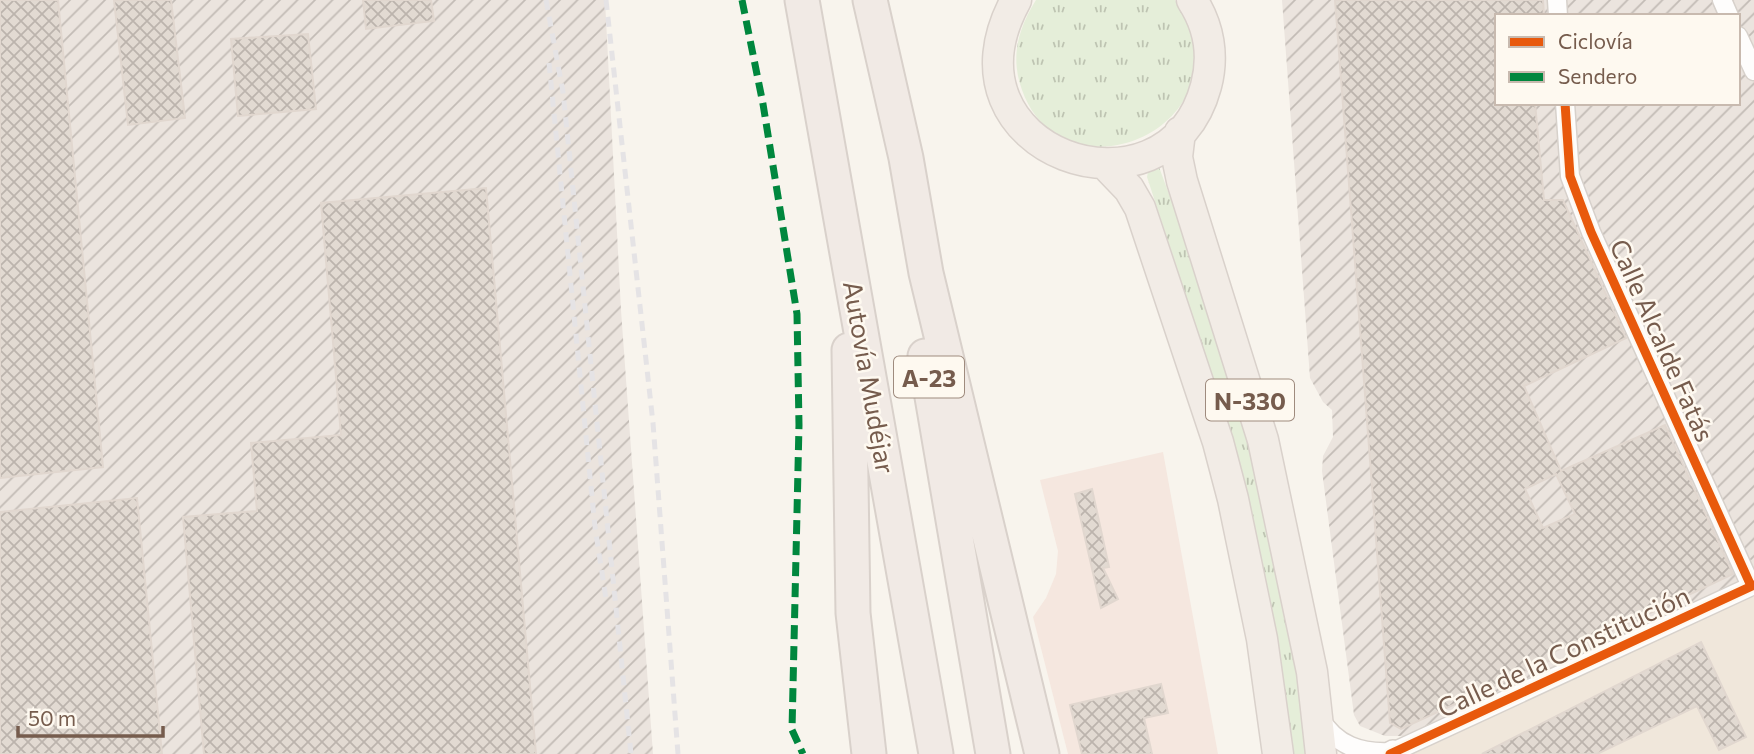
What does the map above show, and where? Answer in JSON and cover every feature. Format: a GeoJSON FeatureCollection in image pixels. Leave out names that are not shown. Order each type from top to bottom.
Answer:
{"type":"FeatureCollection","features":[{"type":"Feature","properties":{"kind":"highway","name":"Autovía Mudéjar"},"geometry":{"type":"LineString","coordinates":[[802,0],[936,754]]}},
{"type":"Feature","properties":{"kind":"highway"},"geometry":{"type":"LineString","coordinates":[[869,0],[906,158],[926,273],[1042,754]]}},
{"type":"Feature","properties":{"kind":"highway","name":"A-23"},"geometry":{"type":"LineString","coordinates":[[869,0],[993,754]]}},
{"type":"Feature","properties":{"kind":"highway","name":"N-330"},"geometry":{"type":"LineString","coordinates":[[1016,0],[1004,21],[998,50],[1000,79],[1009,107],[1026,131],[1049,149],[1076,161],[1105,164],[1146,155],[1181,132],[1198,107],[1208,79],[1210,48],[1198,4]]}},
{"type":"Feature","properties":{"kind":"highway","name":"N-330"},"geometry":{"type":"LineString","coordinates":[[1181,132],[1177,157],[1182,181],[1263,440],[1312,672],[1321,754]]}},
{"type":"Feature","properties":{"kind":"highway","name":"N-330"},"geometry":{"type":"LineString","coordinates":[[1105,164],[1129,189],[1140,208],[1218,442],[1262,639],[1279,754]]}},
{"type":"Feature","properties":{"kind":"highway"},"geometry":{"type":"LineString","coordinates":[[843,219],[839,263],[849,343],[853,613],[869,754]]}},
{"type":"Feature","properties":{"kind":"street"},"geometry":{"type":"LineString","coordinates":[[1740,40],[1754,71]]}},
{"type":"Feature","properties":{"kind":"street","name":"Calle Alcalde Fatás"},"geometry":{"type":"LineString","coordinates":[[1565,105],[1570,176],[1591,232],[1753,585]]}},
{"type":"Feature","properties":{"kind":"street","name":"Calle de la Constitución"},"geometry":{"type":"LineString","coordinates":[[1316,711],[1325,728],[1352,749],[1370,754],[1392,753],[1753,585]]}},
{"type":"Feature","properties":{"kind":"shaded area"},"geometry":{"type":"Polygon","coordinates":[[[0,0],[605,0],[621,310],[653,754],[0,754],[0,0]]]}},
{"type":"Feature","properties":{"kind":"shaded area"},"geometry":{"type":"Polygon","coordinates":[[[1282,0],[1754,0],[1754,585],[1633,643],[1403,736],[1385,736],[1360,726],[1354,715],[1322,471],[1323,456],[1333,437],[1332,410],[1323,402],[1310,378],[1282,0]]]}},
{"type":"Feature","properties":{"kind":"shaded area"},"geometry":{"type":"Polygon","coordinates":[[[1163,452],[1218,754],[1068,754],[1033,617],[1046,598],[1056,574],[1058,551],[1040,480],[1163,452]]]}},
{"type":"Feature","properties":{"kind":"shaded area"},"geometry":{"type":"Polygon","coordinates":[[[1754,585],[1754,754],[1390,754],[1754,585]]]}},
{"type":"Feature","properties":{"kind":"green space"},"geometry":{"type":"Polygon","coordinates":[[[1036,0],[1175,0],[1191,28],[1195,67],[1184,100],[1162,125],[1134,141],[1101,147],[1069,141],[1042,123],[1022,90],[1016,55],[1020,33],[1036,0]]]}},
{"type":"Feature","properties":{"kind":"green space"},"geometry":{"type":"Polygon","coordinates":[[[1159,167],[1220,340],[1259,473],[1282,576],[1310,754],[1288,754],[1273,637],[1188,302],[1147,177],[1148,172],[1159,167]]]}},
{"type":"Feature","properties":{"kind":"building"},"geometry":{"type":"Polygon","coordinates":[[[0,0],[58,0],[103,467],[0,478],[0,0]]]}},
{"type":"Feature","properties":{"kind":"building"},"geometry":{"type":"Polygon","coordinates":[[[114,0],[171,0],[185,118],[128,125],[114,0]]]}},
{"type":"Feature","properties":{"kind":"building"},"geometry":{"type":"Polygon","coordinates":[[[363,0],[431,0],[434,21],[366,29],[363,0]]]}},
{"type":"Feature","properties":{"kind":"building"},"geometry":{"type":"Polygon","coordinates":[[[1335,0],[1543,0],[1544,14],[1495,14],[1495,105],[1535,105],[1544,200],[1563,200],[1626,338],[1524,386],[1561,471],[1665,425],[1733,574],[1593,640],[1591,635],[1551,653],[1553,659],[1401,729],[1390,723],[1335,0]],[[1556,474],[1525,489],[1543,528],[1575,514],[1556,474]]]}},
{"type":"Feature","properties":{"kind":"building"},"geometry":{"type":"Polygon","coordinates":[[[308,34],[316,109],[238,116],[231,39],[308,34]]]}},
{"type":"Feature","properties":{"kind":"building"},"geometry":{"type":"Polygon","coordinates":[[[486,188],[536,754],[204,754],[183,517],[257,511],[251,443],[341,435],[321,203],[486,188]]]}},
{"type":"Feature","properties":{"kind":"building"},"geometry":{"type":"Polygon","coordinates":[[[1092,489],[1109,567],[1103,568],[1118,599],[1101,608],[1075,494],[1092,489]]]}},
{"type":"Feature","properties":{"kind":"building"},"geometry":{"type":"Polygon","coordinates":[[[137,498],[162,754],[0,754],[0,512],[137,498]]]}},
{"type":"Feature","properties":{"kind":"building"},"geometry":{"type":"Polygon","coordinates":[[[1701,642],[1746,737],[1719,750],[1697,706],[1597,754],[1482,754],[1701,642]]]}},
{"type":"Feature","properties":{"kind":"building"},"geometry":{"type":"Polygon","coordinates":[[[1161,684],[1168,713],[1144,718],[1152,754],[1082,754],[1070,705],[1161,684]]]}},
{"type":"Feature","properties":{"kind":"railway"},"geometry":{"type":"LineString","coordinates":[[546,0],[563,92],[631,754]]}},
{"type":"Feature","properties":{"kind":"railway"},"geometry":{"type":"LineString","coordinates":[[606,0],[653,423],[678,754]]}},
{"type":"Feature","properties":{"kind":"railway"},"geometry":{"type":"LineString","coordinates":[[549,63],[595,527],[606,599]]}},
{"type":"Feature","properties":{"kind":"marked path"},"geometry":{"type":"LineString","coordinates":[[742,0],[763,104],[797,314],[799,425],[792,730],[803,754]]}},
{"type":"Feature","properties":{"kind":"cycle path"},"geometry":{"type":"LineString","coordinates":[[1565,105],[1570,176],[1591,232],[1751,586]]}},
{"type":"Feature","properties":{"kind":"cycle path"},"geometry":{"type":"LineString","coordinates":[[1390,754],[1754,585]]}}]}
